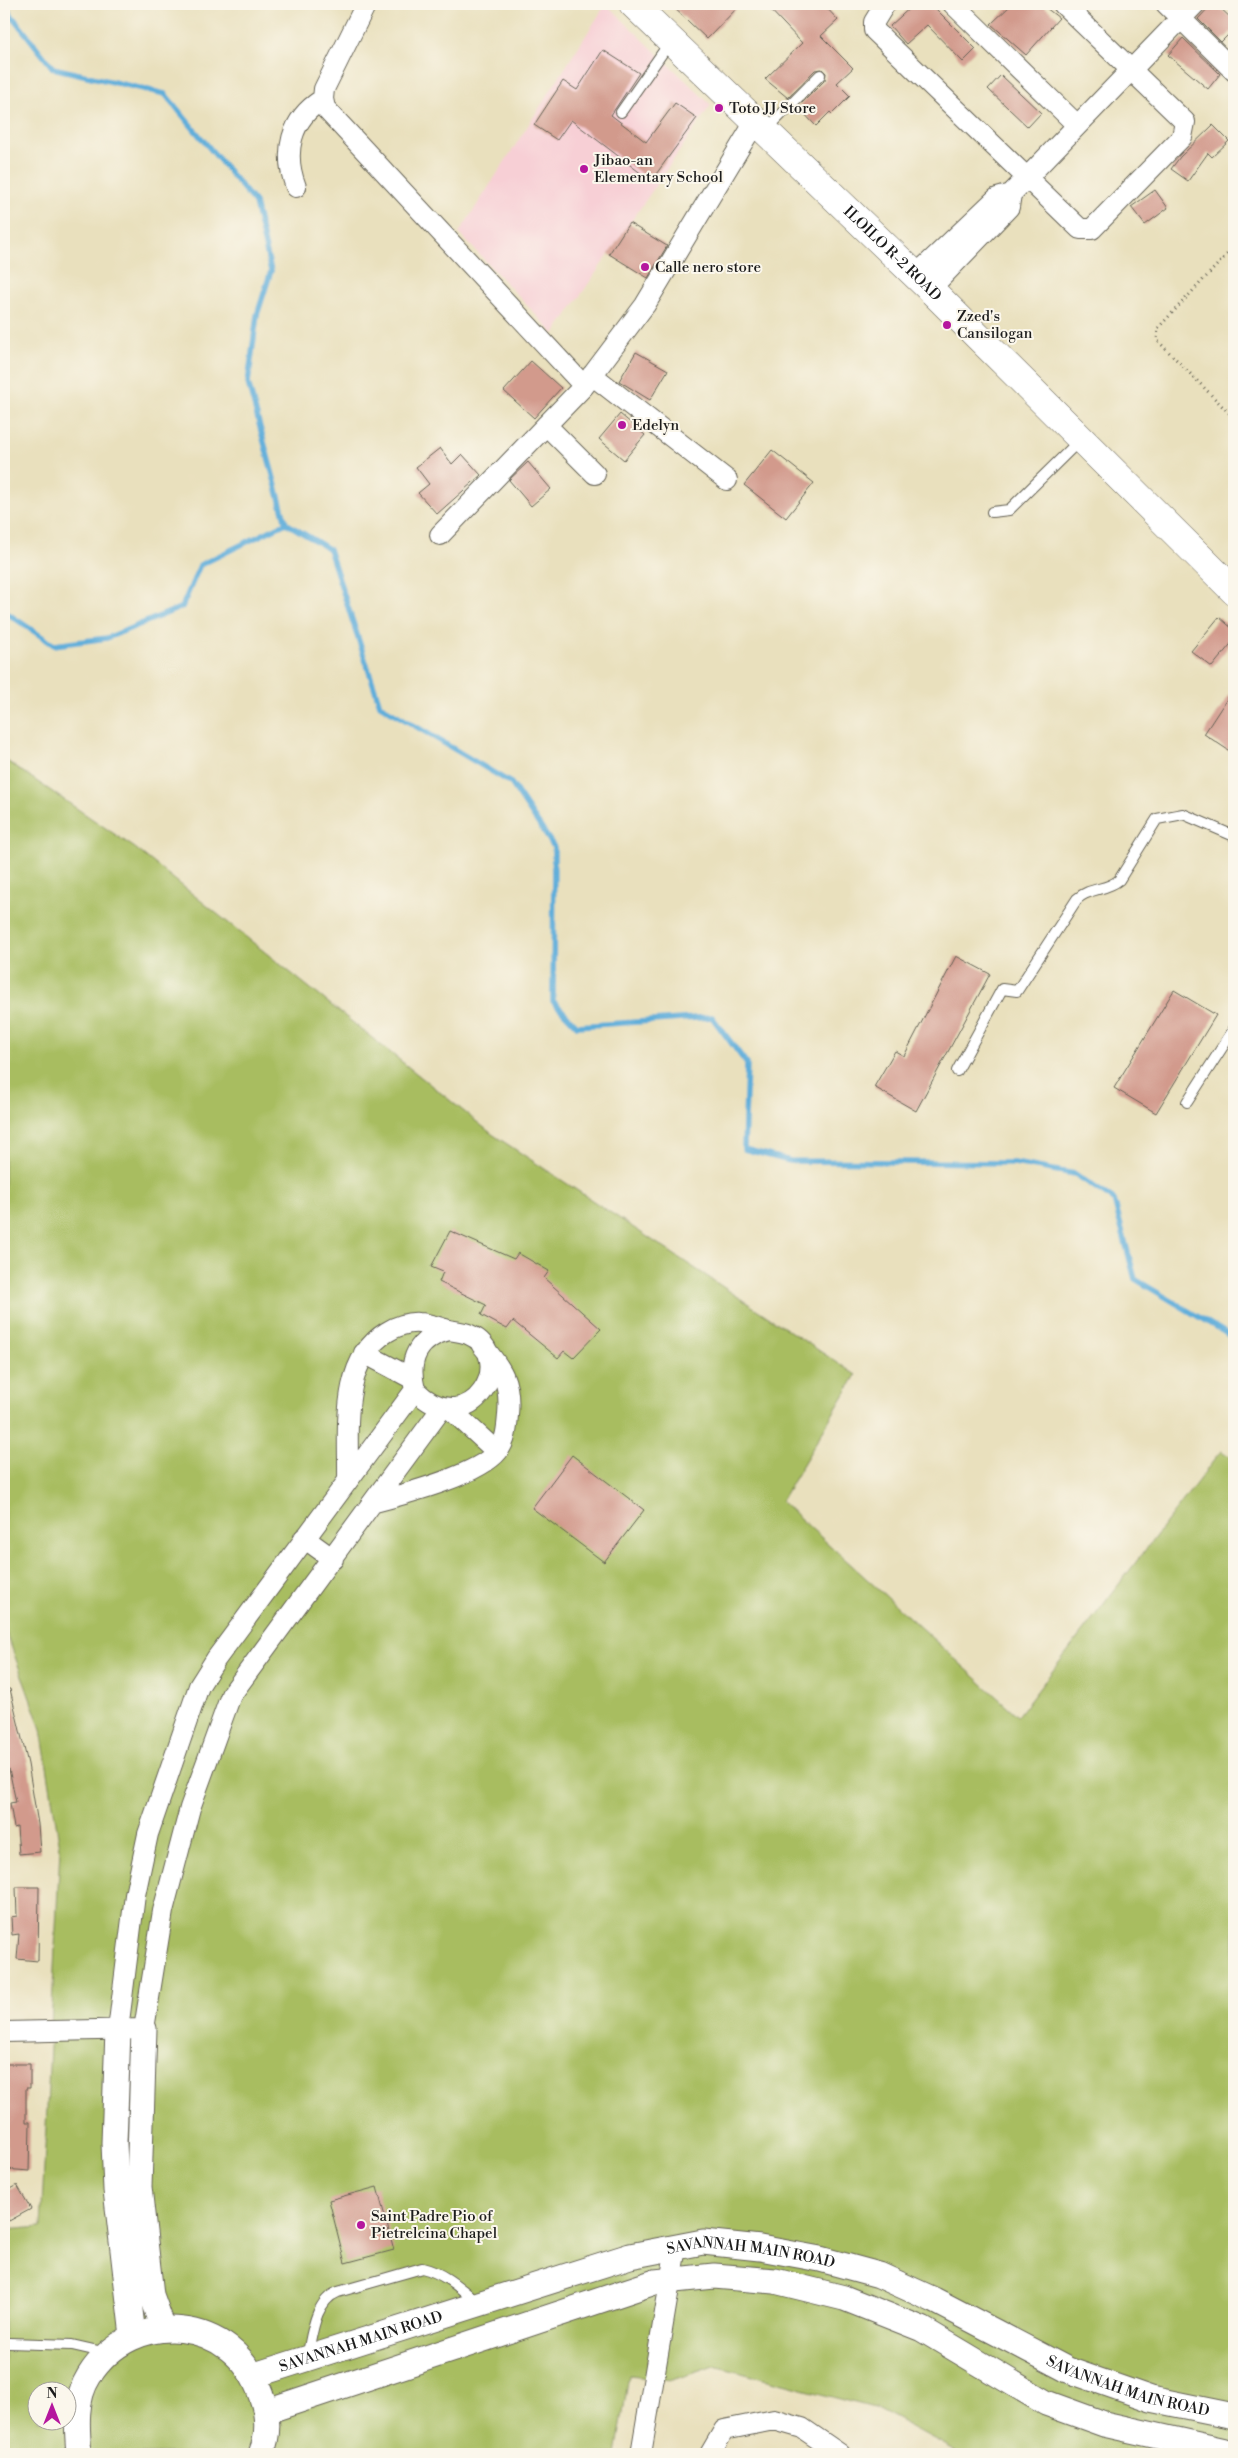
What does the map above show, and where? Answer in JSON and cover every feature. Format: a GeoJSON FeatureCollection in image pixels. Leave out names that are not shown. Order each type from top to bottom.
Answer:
{"type":"FeatureCollection","features":[{"type":"Feature","properties":{"kind":"main road","name":"ILOILO R-2 ROAD"},"geometry":{"type":"LineString","coordinates":[[633,4],[923,282],[1234,591]]}},
{"type":"Feature","properties":{"kind":"street"},"geometry":{"type":"LineString","coordinates":[[366,4],[324,89],[322,99],[325,108],[588,380],[727,480]]}},
{"type":"Feature","properties":{"kind":"street"},"geometry":{"type":"LineString","coordinates":[[885,4],[874,22],[874,30],[1080,229],[1092,229],[1182,136],[1185,122],[1063,4]]}},
{"type":"Feature","properties":{"kind":"street"},"geometry":{"type":"LineString","coordinates":[[953,4],[1077,125]]}},
{"type":"Feature","properties":{"kind":"street"},"geometry":{"type":"LineString","coordinates":[[1166,4],[1234,71]]}},
{"type":"Feature","properties":{"kind":"street"},"geometry":{"type":"LineString","coordinates":[[923,282],[1009,207],[1011,194],[1194,4]]}},
{"type":"Feature","properties":{"kind":"street"},"geometry":{"type":"LineString","coordinates":[[296,187],[290,173],[291,140],[308,108],[322,99]]}},
{"type":"Feature","properties":{"kind":"street"},"geometry":{"type":"LineString","coordinates":[[440,535],[588,380],[645,305],[760,126]]}},
{"type":"Feature","properties":{"kind":"street"},"geometry":{"type":"LineString","coordinates":[[546,425],[595,474]]}},
{"type":"Feature","properties":{"kind":"street"},"geometry":{"type":"LineString","coordinates":[[348,1480],[350,1401],[353,1377],[364,1353],[375,1339],[398,1326],[420,1323],[468,1334],[481,1344],[502,1369],[510,1398],[507,1432],[497,1452],[474,1468],[424,1489],[375,1502]]}},
{"type":"Feature","properties":{"kind":"street"},"geometry":{"type":"LineString","coordinates":[[133,2336],[116,2190],[114,2143],[118,2030],[134,1895],[148,1834],[182,1730],[199,1686],[216,1659],[348,1480],[414,1385],[412,1364],[420,1346],[434,1334],[449,1330]]}},
{"type":"Feature","properties":{"kind":"street"},"geometry":{"type":"LineString","coordinates":[[364,1353],[414,1385],[432,1404],[446,1408],[465,1406],[484,1392],[491,1374],[489,1358],[481,1344]]}},
{"type":"Feature","properties":{"kind":"street"},"geometry":{"type":"LineString","coordinates":[[446,1408],[497,1452]]}},
{"type":"Feature","properties":{"kind":"street"},"geometry":{"type":"LineString","coordinates":[[162,2328],[150,2295],[139,2187],[144,2029],[163,1911],[190,1808],[231,1695],[446,1408]]}},
{"type":"Feature","properties":{"kind":"street"},"geometry":{"type":"LineString","coordinates":[[304,1538],[333,1559]]}},
{"type":"Feature","properties":{"kind":"street"},"geometry":{"type":"LineString","coordinates":[[4,2032],[144,2029]]}},
{"type":"Feature","properties":{"kind":"street","name":"SAVANNAH MAIN ROAD"},"geometry":{"type":"LineString","coordinates":[[255,2375],[630,2256],[703,2242],[760,2248],[820,2258],[878,2275],[934,2300],[1068,2370],[1151,2399],[1234,2416]]}},
{"type":"Feature","properties":{"kind":"street"},"geometry":{"type":"LineString","coordinates":[[641,2454],[672,2280],[676,2247]]}},
{"type":"Feature","properties":{"kind":"street","name":"SAVANNAH MAIN ROAD"},"geometry":{"type":"LineString","coordinates":[[267,2411],[655,2282],[714,2276],[775,2281],[844,2298],[922,2329],[1046,2403],[1104,2424],[1234,2453]]}},
{"type":"Feature","properties":{"kind":"street"},"geometry":{"type":"LineString","coordinates":[[79,2454],[77,2411],[88,2378],[107,2353],[133,2336],[162,2328],[189,2329],[227,2346],[255,2375],[267,2411],[265,2444],[261,2454]]}},
{"type":"Feature","properties":{"kind":"street"},"geometry":{"type":"LineString","coordinates":[[710,2454],[724,2430],[774,2420],[802,2428],[840,2454]]}},
{"type":"Feature","properties":{"kind":"lane"},"geometry":{"type":"LineString","coordinates":[[620,112],[671,41]]}},
{"type":"Feature","properties":{"kind":"lane"},"geometry":{"type":"LineString","coordinates":[[760,126],[820,75]]}},
{"type":"Feature","properties":{"kind":"lane"},"geometry":{"type":"LineString","coordinates":[[992,512],[1009,510],[1080,440]]}},
{"type":"Feature","properties":{"kind":"lane"},"geometry":{"type":"LineString","coordinates":[[957,1071],[1002,989],[1017,991],[1077,898],[1083,893],[1113,885],[1119,880],[1153,822],[1165,816],[1183,814],[1234,836]]}},
{"type":"Feature","properties":{"kind":"lane"},"geometry":{"type":"LineString","coordinates":[[1187,1102],[1234,1029]]}},
{"type":"Feature","properties":{"kind":"lane"},"geometry":{"type":"LineString","coordinates":[[307,2358],[318,2313],[329,2295],[338,2292],[422,2268],[431,2270],[455,2283],[477,2303]]}},
{"type":"Feature","properties":{"kind":"lane"},"geometry":{"type":"LineString","coordinates":[[9,2343],[72,2345],[107,2353]]}},
{"type":"Feature","properties":{"kind":"path"},"geometry":{"type":"LineString","coordinates":[[1234,247],[1158,328],[1156,333],[1157,340],[1234,418]]}},
{"type":"Feature","properties":{"kind":"shaded area","name":"Jibao-an Elementary School"},"geometry":{"type":"Polygon","coordinates":[[[606,4],[711,105],[554,334],[459,233],[606,4]]]}},
{"type":"Feature","properties":{"kind":"green space"},"geometry":{"type":"Polygon","coordinates":[[[4,759],[135,848],[492,1134],[856,1375],[781,1501],[1018,1716],[1221,1451],[1234,1459],[1234,2454],[962,2454],[878,2409],[715,2366],[672,2380],[629,2376],[616,2454],[4,2454],[4,2230],[41,2227],[60,1848],[41,1729],[4,1626],[4,759]]]}},
{"type":"Feature","properties":{"kind":"building"},"geometry":{"type":"Polygon","coordinates":[[[670,4],[741,4],[707,39],[670,4]]]}},
{"type":"Feature","properties":{"kind":"building"},"geometry":{"type":"Polygon","coordinates":[[[765,4],[823,4],[838,20],[821,36],[853,68],[837,83],[850,96],[832,114],[830,112],[816,126],[798,107],[825,80],[826,73],[822,69],[815,70],[788,98],[765,79],[802,43],[765,4]]]}},
{"type":"Feature","properties":{"kind":"building"},"geometry":{"type":"Polygon","coordinates":[[[914,4],[931,4],[976,49],[963,62],[927,25],[906,44],[890,26],[914,4]]]}},
{"type":"Feature","properties":{"kind":"building"},"geometry":{"type":"Polygon","coordinates":[[[1012,4],[1041,4],[1059,18],[1026,55],[991,24],[1012,4]]]}},
{"type":"Feature","properties":{"kind":"building"},"geometry":{"type":"Polygon","coordinates":[[[1212,4],[1216,4],[1234,21],[1234,29],[1221,42],[1198,19],[1212,4]]]}},
{"type":"Feature","properties":{"kind":"building"},"geometry":{"type":"Polygon","coordinates":[[[1183,38],[1220,74],[1208,89],[1168,55],[1183,38]]]}},
{"type":"Feature","properties":{"kind":"building"},"geometry":{"type":"Polygon","coordinates":[[[603,50],[639,73],[611,115],[646,142],[675,103],[697,118],[651,181],[571,120],[557,140],[534,125],[563,81],[577,90],[603,50]]]}},
{"type":"Feature","properties":{"kind":"building"},"geometry":{"type":"Polygon","coordinates":[[[1001,75],[1041,113],[1028,127],[988,89],[1001,75]]]}},
{"type":"Feature","properties":{"kind":"building"},"geometry":{"type":"Polygon","coordinates":[[[1213,125],[1229,141],[1212,157],[1208,153],[1188,181],[1171,169],[1180,157],[1213,125]]]}},
{"type":"Feature","properties":{"kind":"building"},"geometry":{"type":"Polygon","coordinates":[[[1155,190],[1168,208],[1145,225],[1131,207],[1155,190]]]}},
{"type":"Feature","properties":{"kind":"building"},"geometry":{"type":"Polygon","coordinates":[[[629,223],[667,246],[648,278],[609,254],[629,223]]]}},
{"type":"Feature","properties":{"kind":"building"},"geometry":{"type":"Polygon","coordinates":[[[636,352],[668,370],[650,400],[619,381],[636,352]]]}},
{"type":"Feature","properties":{"kind":"building"},"geometry":{"type":"Polygon","coordinates":[[[531,361],[561,388],[534,418],[504,391],[531,361]]]}},
{"type":"Feature","properties":{"kind":"building"},"geometry":{"type":"Polygon","coordinates":[[[620,414],[645,435],[624,460],[599,439],[620,414]]]}},
{"type":"Feature","properties":{"kind":"building"},"geometry":{"type":"Polygon","coordinates":[[[440,448],[452,464],[462,454],[481,475],[437,514],[418,493],[429,484],[416,467],[440,448]]]}},
{"type":"Feature","properties":{"kind":"building"},"geometry":{"type":"Polygon","coordinates":[[[772,450],[814,483],[786,518],[744,485],[772,450]]]}},
{"type":"Feature","properties":{"kind":"building"},"geometry":{"type":"Polygon","coordinates":[[[528,462],[551,489],[531,506],[509,480],[528,462]]]}},
{"type":"Feature","properties":{"kind":"building"},"geometry":{"type":"Polygon","coordinates":[[[1219,617],[1234,630],[1234,640],[1212,667],[1191,651],[1219,617]]]}},
{"type":"Feature","properties":{"kind":"building"},"geometry":{"type":"Polygon","coordinates":[[[1234,688],[1234,754],[1204,734],[1234,688]]]}},
{"type":"Feature","properties":{"kind":"building"},"geometry":{"type":"Polygon","coordinates":[[[956,956],[990,974],[916,1111],[874,1087],[895,1051],[904,1056],[956,956]]]}},
{"type":"Feature","properties":{"kind":"building"},"geometry":{"type":"Polygon","coordinates":[[[1174,990],[1216,1015],[1156,1113],[1114,1088],[1174,990]]]}},
{"type":"Feature","properties":{"kind":"building"},"geometry":{"type":"Polygon","coordinates":[[[450,1231],[514,1259],[518,1253],[549,1271],[544,1278],[601,1329],[573,1358],[564,1351],[558,1358],[513,1321],[507,1329],[481,1315],[486,1305],[439,1282],[443,1272],[431,1267],[450,1231]]]}},
{"type":"Feature","properties":{"kind":"building"},"geometry":{"type":"Polygon","coordinates":[[[572,1455],[644,1510],[604,1562],[532,1508],[572,1455]]]}},
{"type":"Feature","properties":{"kind":"building"},"geometry":{"type":"Polygon","coordinates":[[[4,1689],[10,1689],[28,1764],[38,1824],[40,1852],[19,1854],[17,1827],[14,1828],[10,1803],[16,1802],[9,1769],[4,1770],[4,1689]]]}},
{"type":"Feature","properties":{"kind":"building"},"geometry":{"type":"Polygon","coordinates":[[[16,1887],[39,1887],[38,1961],[17,1959],[19,1934],[12,1935],[11,1917],[17,1916],[16,1887]]]}},
{"type":"Feature","properties":{"kind":"building"},"geometry":{"type":"Polygon","coordinates":[[[4,2064],[30,2064],[30,2088],[26,2088],[26,2122],[30,2122],[29,2171],[5,2169],[7,2137],[4,2137],[4,2064]]]}},
{"type":"Feature","properties":{"kind":"building"},"geometry":{"type":"Polygon","coordinates":[[[17,2185],[31,2209],[9,2221],[4,2211],[4,2192],[17,2185]]]}},
{"type":"Feature","properties":{"kind":"building","name":"Saint Padre Pio of Pietrelcina Chapel"},"geometry":{"type":"Polygon","coordinates":[[[377,2187],[394,2250],[345,2263],[329,2200],[377,2187]]]}},
{"type":"Feature","properties":{"kind":"waterway"},"geometry":{"type":"LineString","coordinates":[[4,6],[53,68],[165,94],[255,203],[271,271],[257,315],[248,383],[286,523]]}},
{"type":"Feature","properties":{"kind":"waterway"},"geometry":{"type":"LineString","coordinates":[[4,611],[54,645],[107,638],[182,607],[200,565],[286,523],[329,549],[380,705],[511,783],[554,847],[553,1001],[577,1026],[712,1017],[747,1064],[744,1149],[790,1161],[1014,1163],[1075,1174],[1114,1200],[1135,1279],[1234,1338]]}},
{"type":"Feature","properties":{"kind":"place","name":"Toto JJ Store"},"geometry":{"type":"Point","coordinates":[719,108]}},
{"type":"Feature","properties":{"kind":"place","name":"Jibao-an Elementary School"},"geometry":{"type":"Point","coordinates":[584,169]}},
{"type":"Feature","properties":{"kind":"place","name":"Calle nero store"},"geometry":{"type":"Point","coordinates":[645,267]}},
{"type":"Feature","properties":{"kind":"place","name":"Zzed's Cansilogan"},"geometry":{"type":"Point","coordinates":[947,325]}},
{"type":"Feature","properties":{"kind":"place","name":"Edelyn"},"geometry":{"type":"Point","coordinates":[622,425]}},
{"type":"Feature","properties":{"kind":"place","name":"Saint Padre Pio of Pietrelcina Chapel"},"geometry":{"type":"Point","coordinates":[361,2225]}}]}
